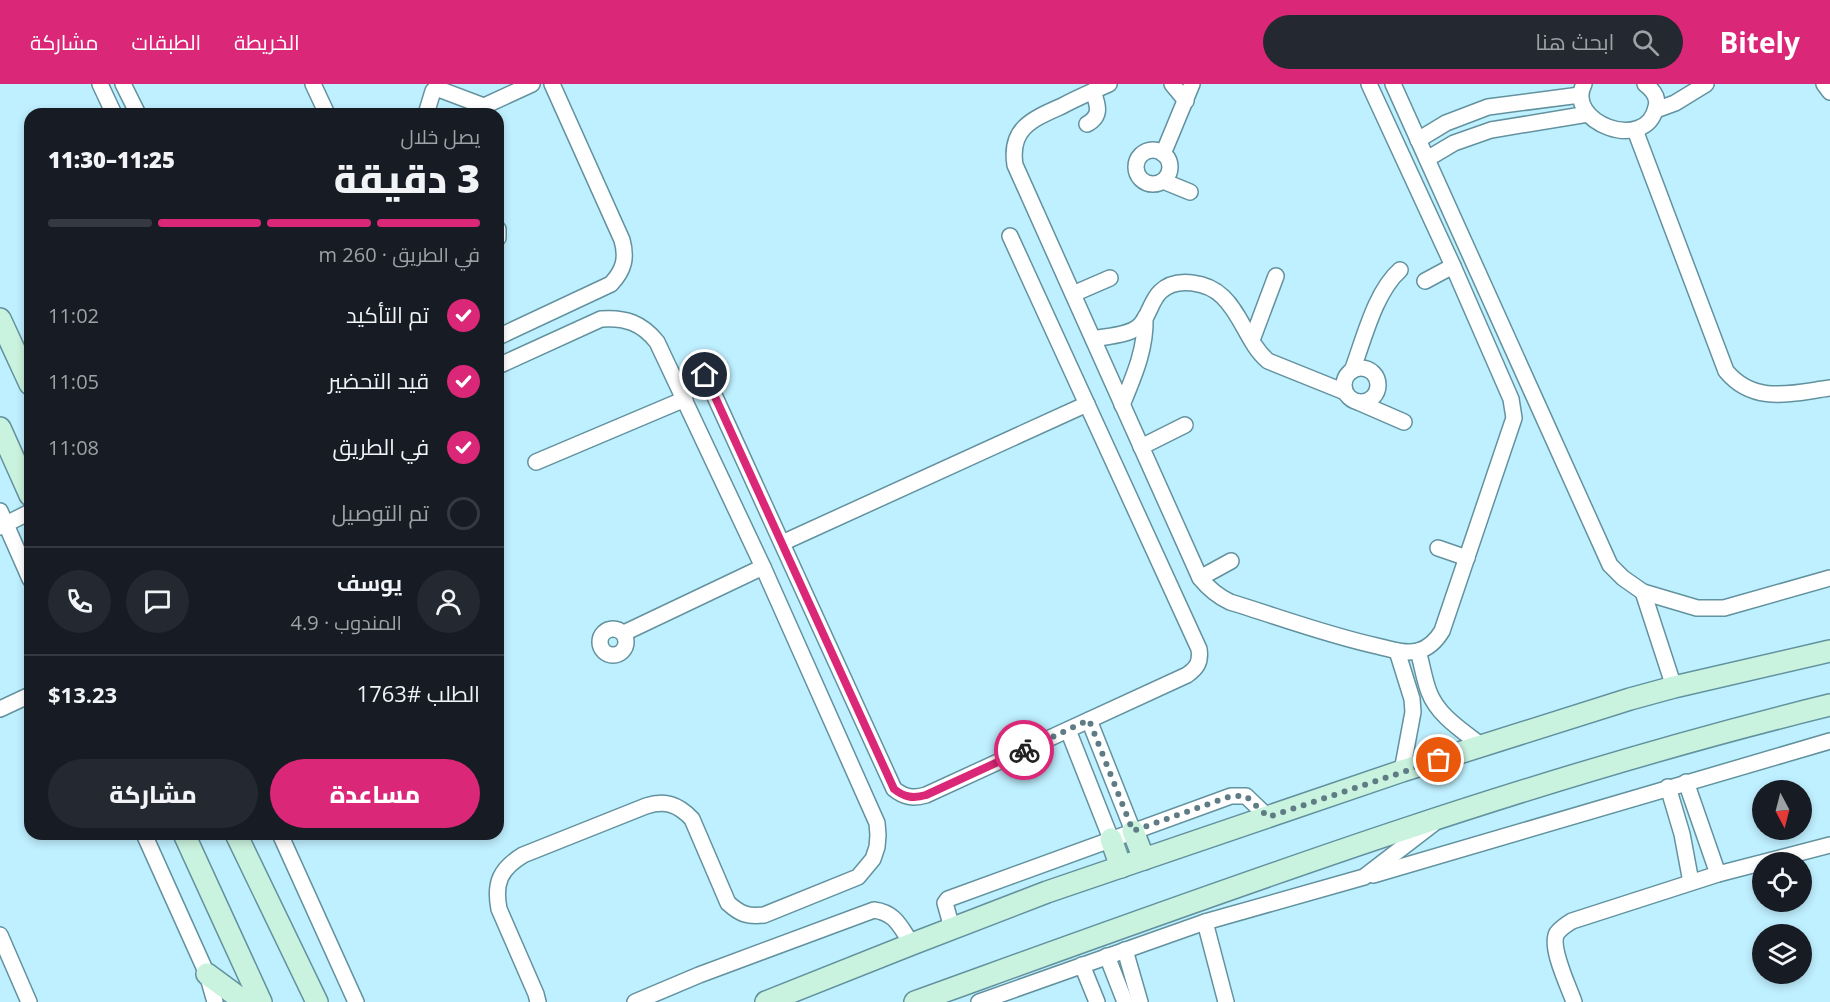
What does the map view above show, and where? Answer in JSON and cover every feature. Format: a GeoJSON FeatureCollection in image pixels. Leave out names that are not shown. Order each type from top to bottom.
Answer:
{"type":"FeatureCollection","features":[{"type":"Feature","properties":{"kind":"street"},"geometry":{"type":"LineString","coordinates":[[100,84],[111,108]]}},
{"type":"Feature","properties":{"kind":"street"},"geometry":{"type":"LineString","coordinates":[[123,84],[135,108]]}},
{"type":"Feature","properties":{"kind":"street"},"geometry":{"type":"LineString","coordinates":[[313,84],[324,108]]}},
{"type":"Feature","properties":{"kind":"street"},"geometry":{"type":"LineString","coordinates":[[487,108],[532,84]]}},
{"type":"Feature","properties":{"kind":"street"},"geometry":{"type":"LineString","coordinates":[[504,334],[612,284],[620,275],[625,264],[622,240],[552,84]]}},
{"type":"Feature","properties":{"kind":"street"},"geometry":{"type":"LineString","coordinates":[[1109,84],[1030,120],[1018,136],[1014,146],[1015,165],[1200,578],[1208,589],[1218,597],[1230,602],[1354,641],[1397,651],[1418,651],[1432,644],[1442,631],[1514,418],[1514,411],[1511,399],[1453,266],[1369,84]]}},
{"type":"Feature","properties":{"kind":"street"},"geometry":{"type":"LineString","coordinates":[[1172,84],[1186,101]]}},
{"type":"Feature","properties":{"kind":"street"},"geometry":{"type":"LineString","coordinates":[[1163,154],[1192,84]]}},
{"type":"Feature","properties":{"kind":"street"},"geometry":{"type":"LineString","coordinates":[[1393,84],[1610,564],[1623,578],[1643,592],[1697,608],[1724,608],[1830,578]]}},
{"type":"Feature","properties":{"kind":"street"},"geometry":{"type":"LineString","coordinates":[[1418,140],[1446,123],[1488,107],[1582,90],[1581,102],[1588,114],[1607,126],[1626,131],[1635,130],[1647,124],[1656,110],[1657,98],[1646,84]]}},
{"type":"Feature","properties":{"kind":"street"},"geometry":{"type":"LineString","coordinates":[[1656,110],[1675,103],[1706,84]]}},
{"type":"Feature","properties":{"kind":"street"},"geometry":{"type":"LineString","coordinates":[[1824,84],[1830,92]]}},
{"type":"Feature","properties":{"kind":"street"},"geometry":{"type":"LineString","coordinates":[[428,108],[435,86],[481,105],[481,108]]}},
{"type":"Feature","properties":{"kind":"street"},"geometry":{"type":"LineString","coordinates":[[1087,124],[1098,114],[1093,91]]}},
{"type":"Feature","properties":{"kind":"street"},"geometry":{"type":"LineString","coordinates":[[1427,159],[1454,143],[1491,130],[1588,114]]}},
{"type":"Feature","properties":{"kind":"street"},"geometry":{"type":"LineString","coordinates":[[1635,130],[1726,371],[1744,387],[1764,394],[1775,395],[1830,388]]}},
{"type":"Feature","properties":{"kind":"street"},"geometry":{"type":"LineString","coordinates":[[1162,181],[1169,171],[1169,165],[1163,154],[1152,150],[1147,152],[1138,159],[1136,164],[1141,180],[1152,184],[1162,181],[1190,192]]}},
{"type":"Feature","properties":{"kind":"street"},"geometry":{"type":"LineString","coordinates":[[705,375],[894,789],[909,797],[917,798],[926,795],[1187,675],[1194,670],[1200,658],[1199,649],[1010,236]]}},
{"type":"Feature","properties":{"kind":"street"},"geometry":{"type":"LineString","coordinates":[[1425,281],[1453,266]]}},
{"type":"Feature","properties":{"kind":"street"},"geometry":{"type":"LineString","coordinates":[[1400,270],[1387,283],[1380,295],[1352,370],[1345,380],[1345,392],[1348,397],[1404,422]]}},
{"type":"Feature","properties":{"kind":"street"},"geometry":{"type":"LineString","coordinates":[[1251,340],[1276,276]]}},
{"type":"Feature","properties":{"kind":"street"},"geometry":{"type":"LineString","coordinates":[[1073,294],[1110,278]]}},
{"type":"Feature","properties":{"kind":"street"},"geometry":{"type":"LineString","coordinates":[[1093,339],[1131,331],[1142,323],[1160,292],[1180,283],[1194,283],[1221,295],[1232,307],[1260,353],[1273,364],[1345,392]]}},
{"type":"Feature","properties":{"kind":"street"},"geometry":{"type":"LineString","coordinates":[[504,363],[601,319],[614,318],[638,324],[657,342],[763,567],[877,823],[878,835],[873,859],[858,878],[764,915],[751,916],[738,912],[728,903],[692,819],[683,809],[671,803],[658,802],[645,806],[523,855],[503,871],[496,896],[499,909],[538,1002]]}},
{"type":"Feature","properties":{"kind":"street"},"geometry":{"type":"LineString","coordinates":[[1122,405],[1141,356],[1145,337],[1145,318]]}},
{"type":"Feature","properties":{"kind":"street"},"geometry":{"type":"LineString","coordinates":[[0,319],[24,371]]}},
{"type":"Feature","properties":{"kind":"street"},"geometry":{"type":"LineString","coordinates":[[1352,370],[1364,368],[1369,370],[1374,374],[1378,385],[1377,391],[1370,400],[1358,402]]}},
{"type":"Feature","properties":{"kind":"street"},"geometry":{"type":"LineString","coordinates":[[536,462],[685,399]]}},
{"type":"Feature","properties":{"kind":"street"},"geometry":{"type":"LineString","coordinates":[[782,543],[1087,404]]}},
{"type":"Feature","properties":{"kind":"street"},"geometry":{"type":"LineString","coordinates":[[1141,447],[1185,425]]}},
{"type":"Feature","properties":{"kind":"street"},"geometry":{"type":"LineString","coordinates":[[0,428],[24,482]]}},
{"type":"Feature","properties":{"kind":"street"},"geometry":{"type":"LineString","coordinates":[[24,514],[2,521],[24,567]]}},
{"type":"Feature","properties":{"kind":"street"},"geometry":{"type":"LineString","coordinates":[[1438,548],[1467,558]]}},
{"type":"Feature","properties":{"kind":"street"},"geometry":{"type":"LineString","coordinates":[[1200,578],[1231,561]]}},
{"type":"Feature","properties":{"kind":"street"},"geometry":{"type":"LineString","coordinates":[[624,633],[763,567]]}},
{"type":"Feature","properties":{"kind":"street"},"geometry":{"type":"LineString","coordinates":[[1643,592],[1674,687]]}},
{"type":"Feature","properties":{"kind":"street"},"geometry":{"type":"LineString","coordinates":[[1397,651],[1412,699],[1413,712],[1402,771]]}},
{"type":"Feature","properties":{"kind":"street"},"geometry":{"type":"LineString","coordinates":[[1418,651],[1430,693],[1436,705],[1445,716],[1482,746]]}},
{"type":"Feature","properties":{"kind":"street"},"geometry":{"type":"LineString","coordinates":[[766,1002],[785,998],[912,944],[1047,892],[1402,771],[1576,715],[1674,687],[1830,651]]}},
{"type":"Feature","properties":{"kind":"street"},"geometry":{"type":"LineString","coordinates":[[0,709],[24,698]]}},
{"type":"Feature","properties":{"kind":"street"},"geometry":{"type":"LineString","coordinates":[[915,1002],[1265,876],[1444,816],[1667,748],[1830,705]]}},
{"type":"Feature","properties":{"kind":"street"},"geometry":{"type":"LineString","coordinates":[[1089,720],[1144,859]]}},
{"type":"Feature","properties":{"kind":"street"},"geometry":{"type":"LineString","coordinates":[[1068,730],[1121,867]]}},
{"type":"Feature","properties":{"kind":"street"},"geometry":{"type":"LineString","coordinates":[[979,1002],[1205,921],[1830,741]]}},
{"type":"Feature","properties":{"kind":"street"},"geometry":{"type":"LineString","coordinates":[[1686,782],[1718,874]]}},
{"type":"Feature","properties":{"kind":"street"},"geometry":{"type":"LineString","coordinates":[[1668,787],[1682,834],[1691,882]]}},
{"type":"Feature","properties":{"kind":"street"},"geometry":{"type":"LineString","coordinates":[[952,928],[945,907],[948,899],[1231,796],[1246,796],[1268,817]]}},
{"type":"Feature","properties":{"kind":"street"},"geometry":{"type":"LineString","coordinates":[[1364,877],[1444,816]]}},
{"type":"Feature","properties":{"kind":"street"},"geometry":{"type":"LineString","coordinates":[[147,840],[207,974],[215,1002]]}},
{"type":"Feature","properties":{"kind":"street"},"geometry":{"type":"LineString","coordinates":[[187,840],[261,1002]]}},
{"type":"Feature","properties":{"kind":"street"},"geometry":{"type":"LineString","coordinates":[[239,840],[317,1002]]}},
{"type":"Feature","properties":{"kind":"street"},"geometry":{"type":"LineString","coordinates":[[282,840],[356,1002]]}},
{"type":"Feature","properties":{"kind":"street"},"geometry":{"type":"LineString","coordinates":[[1574,1002],[1555,945],[1556,935],[1562,927],[1572,921],[1691,882],[1830,845]]}},
{"type":"Feature","properties":{"kind":"street"},"geometry":{"type":"LineString","coordinates":[[635,1002],[710,971],[874,910],[885,911],[895,919],[912,944]]}},
{"type":"Feature","properties":{"kind":"street"},"geometry":{"type":"LineString","coordinates":[[1205,921],[1226,1002]]}},
{"type":"Feature","properties":{"kind":"street"},"geometry":{"type":"LineString","coordinates":[[0,935],[29,1002]]}},
{"type":"Feature","properties":{"kind":"street"},"geometry":{"type":"LineString","coordinates":[[1125,950],[1140,1002]]}},
{"type":"Feature","properties":{"kind":"street"},"geometry":{"type":"LineString","coordinates":[[1107,956],[1125,1002]]}},
{"type":"Feature","properties":{"kind":"street"},"geometry":{"type":"LineString","coordinates":[[1082,965],[1097,1002]]}},
{"type":"Feature","properties":{"kind":"street"},"geometry":{"type":"LineString","coordinates":[[207,974],[245,1002]]}},
{"type":"Feature","properties":{"kind":"street"},"geometry":{"type":"LineString","coordinates":[[1091,984],[1115,976]]}},
{"type":"Feature","properties":{"kind":"way so far"},"geometry":{"type":"LineString","coordinates":[[1024,750],[1089,720],[1133,831],[1239,795],[1246,796],[1268,817],[1439,760]]}},
{"type":"Feature","properties":{"kind":"route"},"geometry":{"type":"LineString","coordinates":[[705,375],[894,789],[901,794],[917,798],[1024,750]]}}]}
